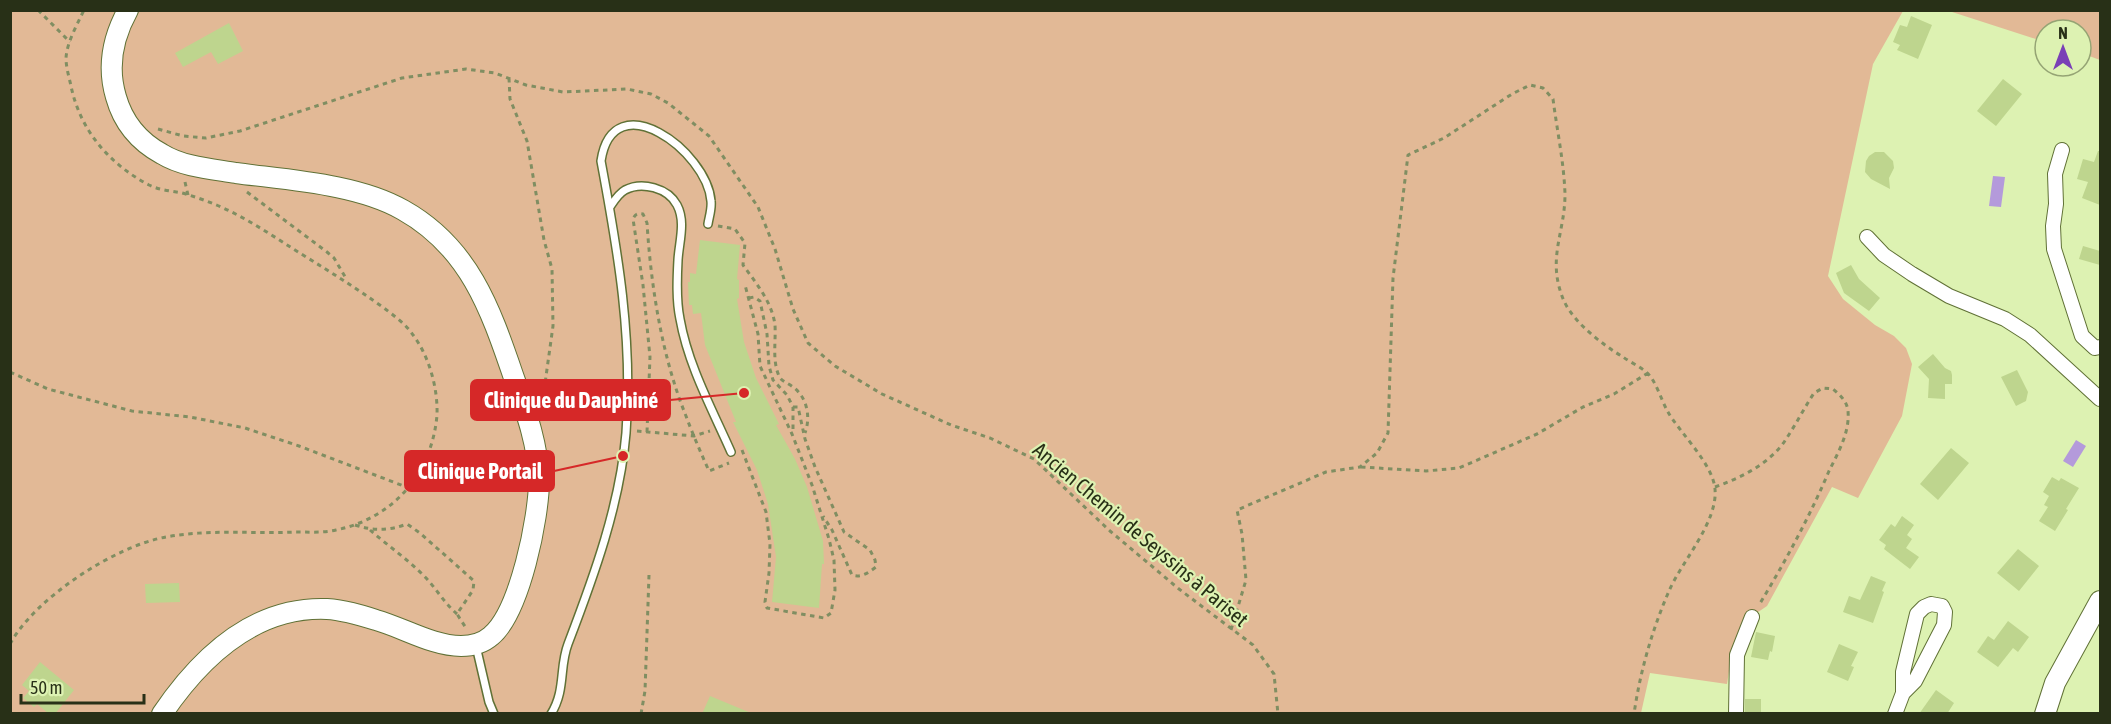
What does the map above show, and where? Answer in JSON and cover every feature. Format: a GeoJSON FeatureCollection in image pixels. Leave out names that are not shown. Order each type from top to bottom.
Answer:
{"type":"FeatureCollection","features":[{"type":"Feature","properties":{"kind":"main road"},"geometry":{"type":"LineString","coordinates":[[128,10],[114,44],[111,69],[113,86],[122,118],[134,133],[164,156],[187,164],[365,194],[385,201],[413,216],[437,233],[460,258],[476,282],[494,320],[534,435],[539,478],[536,519],[510,610],[488,638],[476,644],[448,645],[351,613],[328,609],[303,610],[263,621],[227,641],[190,676],[162,714]]}},
{"type":"Feature","properties":{"kind":"main road"},"geometry":{"type":"LineString","coordinates":[[2044,714],[2055,683],[2100,602]]}},
{"type":"Feature","properties":{"kind":"street"},"geometry":{"type":"LineString","coordinates":[[2062,150],[2055,174],[2054,249],[2082,336],[2095,348],[2100,347]]}},
{"type":"Feature","properties":{"kind":"street"},"geometry":{"type":"LineString","coordinates":[[1867,237],[1884,255],[1949,296],[2005,319],[2030,335],[2100,399]]}},
{"type":"Feature","properties":{"kind":"street"},"geometry":{"type":"LineString","coordinates":[[1895,714],[1903,693],[1903,672],[1917,614],[1931,604],[1942,606],[1945,612],[1944,625],[1915,681],[1903,693]]}},
{"type":"Feature","properties":{"kind":"street"},"geometry":{"type":"LineString","coordinates":[[1736,714],[1737,655],[1752,617]]}},
{"type":"Feature","properties":{"kind":"lane"},"geometry":{"type":"LineString","coordinates":[[551,714],[560,695],[566,649],[588,592],[614,503],[626,429],[628,348],[625,308],[601,161],[607,140],[615,131],[637,125],[648,126],[678,145],[705,181],[711,202],[708,224]]}},
{"type":"Feature","properties":{"kind":"lane"},"geometry":{"type":"LineString","coordinates":[[610,207],[618,195],[626,189],[637,186],[648,186],[658,190],[668,195],[676,203],[682,220],[678,259],[679,317],[683,337],[731,452]]}},
{"type":"Feature","properties":{"kind":"lane"},"geometry":{"type":"LineString","coordinates":[[476,644],[489,702],[494,714]]}},
{"type":"Feature","properties":{"kind":"path"},"geometry":{"type":"LineString","coordinates":[[38,10],[70,42]]}},
{"type":"Feature","properties":{"kind":"path"},"geometry":{"type":"LineString","coordinates":[[10,644],[24,623],[58,591],[104,561],[143,543],[165,537],[202,533],[335,530],[353,525],[385,509],[409,488],[420,473],[429,454],[437,413],[436,396],[429,365],[412,333],[391,314],[348,282],[240,216],[188,195],[150,185],[109,157],[93,139],[81,119],[74,100],[66,57],[84,10]]}},
{"type":"Feature","properties":{"kind":"path"},"geometry":{"type":"LineString","coordinates":[[154,128],[183,136],[206,138],[240,131],[402,78],[466,69],[509,78],[510,99],[527,141],[544,240],[552,269],[553,326],[542,407]]}},
{"type":"Feature","properties":{"kind":"path"},"geometry":{"type":"LineString","coordinates":[[1360,467],[1377,453],[1388,433],[1393,278],[1408,155],[1444,138],[1530,85],[1543,88],[1553,99],[1565,192],[1564,211],[1555,259],[1558,283],[1565,303],[1586,329],[1648,373],[1668,413],[1705,462],[1716,487],[1714,508],[1669,590],[1652,637],[1634,714]]}},
{"type":"Feature","properties":{"kind":"path"},"geometry":{"type":"LineString","coordinates":[[239,188],[260,200],[334,258],[348,282]]}},
{"type":"Feature","properties":{"kind":"path"},"geometry":{"type":"LineString","coordinates":[[647,432],[649,347],[633,219],[639,213],[643,214],[647,223],[653,291],[676,388],[694,436],[710,471],[745,457]]}},
{"type":"Feature","properties":{"kind":"path"},"geometry":{"type":"LineString","coordinates":[[708,224],[735,229],[745,243],[743,264],[759,285],[774,323],[774,351],[778,375],[802,396],[807,410],[807,426],[804,434]]}},
{"type":"Feature","properties":{"kind":"path","name":"Ancien Chemin de Seyssins à Pariset"},"geometry":{"type":"LineString","coordinates":[[775,249],[808,344],[835,366],[882,394],[951,425],[990,438],[1034,459],[1110,531],[1252,645],[1274,674],[1278,714]]}},
{"type":"Feature","properties":{"kind":"path"},"geometry":{"type":"LineString","coordinates":[[731,452],[741,448],[766,512],[770,544],[765,602],[767,608],[824,618],[831,613],[835,590],[834,560],[813,485],[760,366],[758,334],[745,285]]}},
{"type":"Feature","properties":{"kind":"path"},"geometry":{"type":"LineString","coordinates":[[749,298],[754,297],[760,301],[773,381],[787,395],[793,407],[792,434]]}},
{"type":"Feature","properties":{"kind":"path"},"geometry":{"type":"LineString","coordinates":[[10,372],[48,389],[132,411],[190,417],[245,428],[409,488]]}},
{"type":"Feature","properties":{"kind":"path"},"geometry":{"type":"LineString","coordinates":[[1231,630],[1246,580],[1242,534],[1237,510],[1326,472],[1360,467],[1426,471],[1458,468],[1538,434],[1583,407],[1614,394],[1648,373]]}},
{"type":"Feature","properties":{"kind":"path"},"geometry":{"type":"LineString","coordinates":[[1716,487],[1755,469],[1780,447],[1814,393],[1823,388],[1833,389],[1845,401],[1848,409],[1845,435],[1787,560],[1752,617]]}},
{"type":"Feature","properties":{"kind":"path"},"geometry":{"type":"LineString","coordinates":[[793,407],[798,407],[815,466],[844,532],[870,550],[876,567],[868,573],[852,575],[832,530],[821,512]]}},
{"type":"Feature","properties":{"kind":"path"},"geometry":{"type":"LineString","coordinates":[[626,429],[694,436],[720,427]]}},
{"type":"Feature","properties":{"kind":"path"},"geometry":{"type":"LineString","coordinates":[[353,525],[369,529],[390,530],[407,524],[420,533],[474,581],[473,590],[457,614]]}},
{"type":"Feature","properties":{"kind":"path"},"geometry":{"type":"LineString","coordinates":[[369,529],[408,560],[433,586],[444,602],[457,614],[476,644]]}},
{"type":"Feature","properties":{"kind":"path"},"geometry":{"type":"LineString","coordinates":[[641,714],[645,691],[649,575]]}},
{"type":"Feature","properties":{"kind":"shaded area"},"geometry":{"type":"Polygon","coordinates":[[[10,11],[1903,11],[1873,64],[1828,276],[1843,299],[1875,325],[1894,336],[1906,348],[1912,364],[1902,416],[1858,498],[1832,487],[1767,606],[1742,623],[1732,652],[1727,684],[1650,673],[1641,713],[11,713],[10,11]]]}},
{"type":"Feature","properties":{"kind":"shaded area"},"geometry":{"type":"Polygon","coordinates":[[[1949,11],[2100,11],[2100,60],[2093,57],[2093,18],[2033,18],[2033,38],[1949,11]]]}},
{"type":"Feature","properties":{"kind":"shaded area"},"geometry":{"type":"Polygon","coordinates":[[[1993,176],[2005,177],[2001,207],[1989,206],[1993,176]]]}},
{"type":"Feature","properties":{"kind":"shaded area"},"geometry":{"type":"Polygon","coordinates":[[[2076,440],[2086,446],[2073,467],[2063,461],[2076,440]]]}},
{"type":"Feature","properties":{"kind":"building"},"geometry":{"type":"Polygon","coordinates":[[[1911,16],[1932,25],[1918,59],[1897,50],[1900,45],[1893,42],[1900,25],[1907,27],[1911,16]]]}},
{"type":"Feature","properties":{"kind":"building"},"geometry":{"type":"Polygon","coordinates":[[[229,23],[243,51],[218,64],[211,52],[183,67],[175,53],[229,23]]]}},
{"type":"Feature","properties":{"kind":"building"},"geometry":{"type":"Polygon","coordinates":[[[2003,79],[2022,94],[1996,126],[1977,111],[2003,79]]]}},
{"type":"Feature","properties":{"kind":"building"},"geometry":{"type":"Polygon","coordinates":[[[2100,151],[2100,205],[2082,198],[2088,182],[2077,179],[2083,159],[2094,162],[2100,151]]]}},
{"type":"Feature","properties":{"kind":"building"},"geometry":{"type":"Polygon","coordinates":[[[1875,152],[1884,152],[1893,161],[1894,168],[1889,178],[1890,189],[1871,179],[1865,172],[1866,161],[1875,152]]]}},
{"type":"Feature","properties":{"kind":"building"},"geometry":{"type":"Polygon","coordinates":[[[700,240],[740,245],[737,279],[739,280],[739,298],[737,299],[744,342],[756,378],[779,424],[776,425],[807,487],[823,541],[824,564],[822,564],[819,608],[772,602],[776,557],[768,504],[757,470],[733,422],[736,422],[705,345],[701,313],[693,314],[692,305],[689,305],[688,282],[690,282],[690,273],[696,274],[700,240]]]}},
{"type":"Feature","properties":{"kind":"building"},"geometry":{"type":"Polygon","coordinates":[[[2083,246],[2100,251],[2100,265],[2079,259],[2083,246]]]}},
{"type":"Feature","properties":{"kind":"building"},"geometry":{"type":"Polygon","coordinates":[[[1851,265],[1859,279],[1880,298],[1869,311],[1844,293],[1836,273],[1851,265]]]}},
{"type":"Feature","properties":{"kind":"building"},"geometry":{"type":"Polygon","coordinates":[[[1933,354],[1945,368],[1951,371],[1952,384],[1945,384],[1945,399],[1928,398],[1929,379],[1918,367],[1933,354]]]}},
{"type":"Feature","properties":{"kind":"building"},"geometry":{"type":"Polygon","coordinates":[[[2017,370],[2028,392],[2026,401],[2016,406],[2001,377],[2017,370]]]}},
{"type":"Feature","properties":{"kind":"building"},"geometry":{"type":"Polygon","coordinates":[[[1951,448],[1969,463],[1938,500],[1920,484],[1951,448]]]}},
{"type":"Feature","properties":{"kind":"building"},"geometry":{"type":"Polygon","coordinates":[[[2052,477],[2059,481],[2061,478],[2079,488],[2055,531],[2039,521],[2048,507],[2044,505],[2049,496],[2043,492],[2052,477]]]}},
{"type":"Feature","properties":{"kind":"building"},"geometry":{"type":"Polygon","coordinates":[[[1902,516],[1914,525],[1907,535],[1912,539],[1906,548],[1919,557],[1910,569],[1884,549],[1886,545],[1879,540],[1891,524],[1895,527],[1902,516]]]}},
{"type":"Feature","properties":{"kind":"building"},"geometry":{"type":"Polygon","coordinates":[[[2018,549],[2039,566],[2019,591],[1997,573],[2018,549]]]}},
{"type":"Feature","properties":{"kind":"building"},"geometry":{"type":"Polygon","coordinates":[[[1871,576],[1886,582],[1873,623],[1843,612],[1849,596],[1860,600],[1871,576]]]}},
{"type":"Feature","properties":{"kind":"building"},"geometry":{"type":"Polygon","coordinates":[[[179,583],[180,602],[146,603],[145,584],[179,583]]]}},
{"type":"Feature","properties":{"kind":"building"},"geometry":{"type":"Polygon","coordinates":[[[2008,621],[2029,637],[2018,652],[2013,648],[1998,667],[1977,652],[1988,636],[1994,640],[2008,621]]]}},
{"type":"Feature","properties":{"kind":"building"},"geometry":{"type":"Polygon","coordinates":[[[1756,632],[1775,636],[1768,660],[1751,657],[1756,632]]]}},
{"type":"Feature","properties":{"kind":"building"},"geometry":{"type":"Polygon","coordinates":[[[1839,644],[1858,652],[1851,666],[1854,667],[1848,681],[1827,672],[1839,644]]]}},
{"type":"Feature","properties":{"kind":"building"},"geometry":{"type":"Polygon","coordinates":[[[40,662],[74,690],[55,714],[49,714],[37,704],[34,707],[23,698],[29,691],[22,685],[40,662]]]}},
{"type":"Feature","properties":{"kind":"building"},"geometry":{"type":"Polygon","coordinates":[[[1936,690],[1954,703],[1947,714],[1919,714],[1936,690]]]}},
{"type":"Feature","properties":{"kind":"building"},"geometry":{"type":"Polygon","coordinates":[[[710,696],[751,713],[751,714],[702,714],[710,696]]]}},
{"type":"Feature","properties":{"kind":"building"},"geometry":{"type":"Polygon","coordinates":[[[1745,699],[1761,699],[1761,714],[1745,712],[1745,699]]]}},
{"type":"Feature","properties":{"kind":"place","name":"Clinique du Dauphiné"},"geometry":{"type":"Point","coordinates":[744,393]}},
{"type":"Feature","properties":{"kind":"place","name":"Clinique Portail"},"geometry":{"type":"Point","coordinates":[623,456]}}]}
